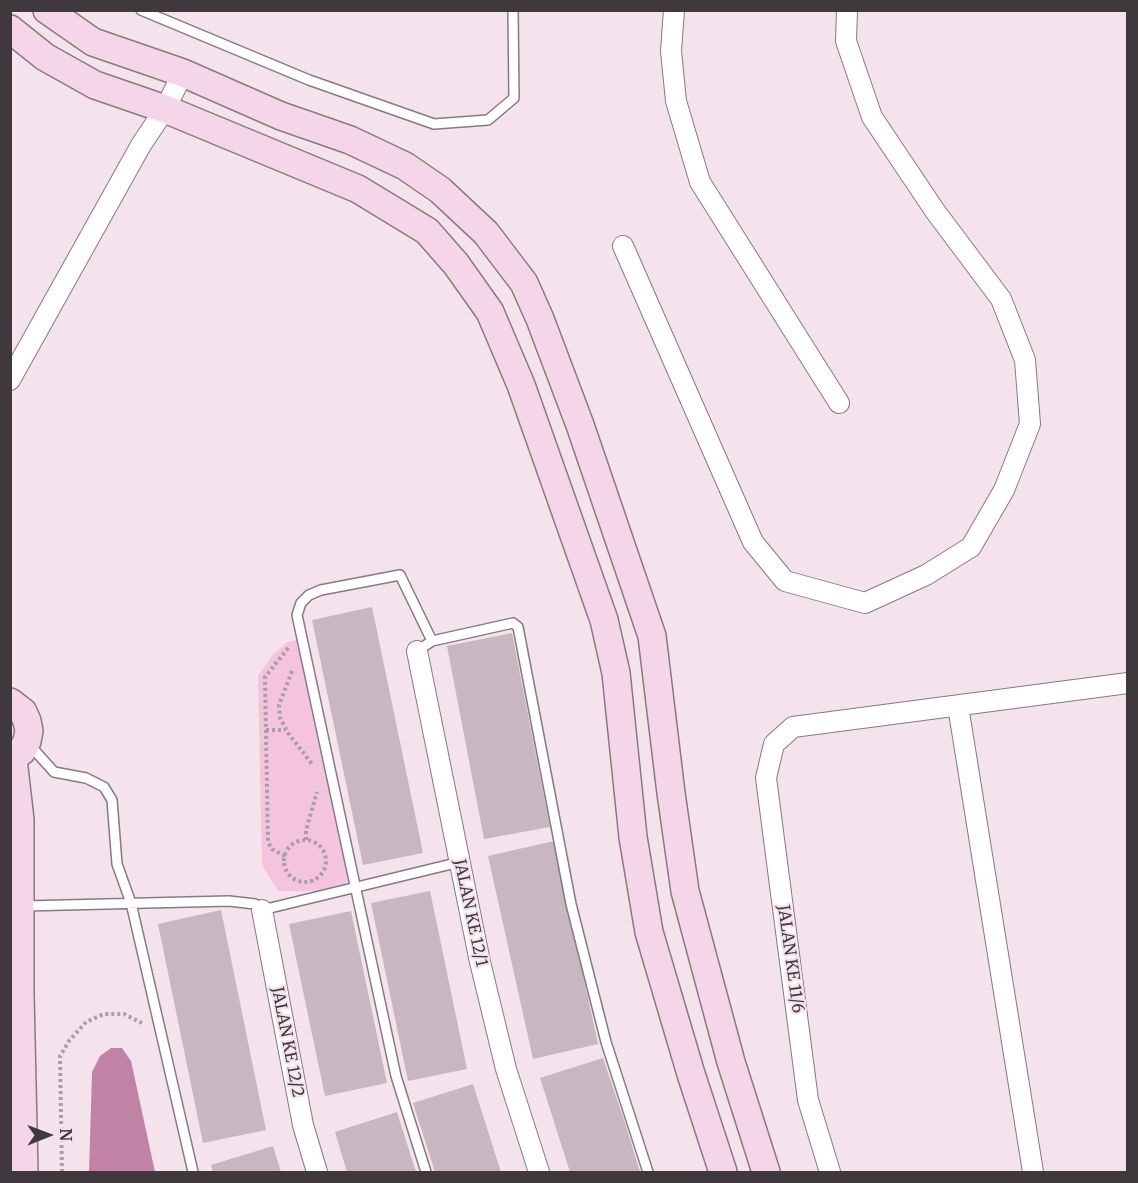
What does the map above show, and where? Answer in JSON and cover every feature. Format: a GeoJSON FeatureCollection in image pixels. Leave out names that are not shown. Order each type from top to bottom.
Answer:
{"type":"FeatureCollection","features":[{"type":"Feature","properties":{"kind":"main road"},"geometry":{"type":"LineString","coordinates":[[47,10],[93,42],[183,73],[281,116],[350,140],[405,166],[440,189],[486,233],[524,283],[580,425],[652,636],[685,891],[730,1062],[766,1173]]}},
{"type":"Feature","properties":{"kind":"main road"},"geometry":{"type":"LineString","coordinates":[[10,29],[45,57],[95,85],[165,109],[358,189],[427,231],[456,264],[490,312],[521,386],[604,620],[616,673],[633,837],[649,932],[723,1173]]}},
{"type":"Feature","properties":{"kind":"main road"},"geometry":{"type":"LineString","coordinates":[[10,702],[23,712],[27,721],[17,753],[20,820],[20,995],[24,1173]]}},
{"type":"Feature","properties":{"kind":"street"},"geometry":{"type":"LineString","coordinates":[[674,10],[671,51],[676,100],[700,182],[839,403]]}},
{"type":"Feature","properties":{"kind":"street"},"geometry":{"type":"LineString","coordinates":[[623,246],[753,542],[785,581],[865,603],[926,575],[971,547],[1004,490],[1030,424],[1025,360],[1001,299],[935,211],[872,117],[846,41],[847,10]]}},
{"type":"Feature","properties":{"kind":"street"},"geometry":{"type":"LineString","coordinates":[[10,380],[141,145],[165,109],[183,73]]}},
{"type":"Feature","properties":{"kind":"street","name":"JALAN KE 12/1"},"geometry":{"type":"LineString","coordinates":[[424,646],[460,862],[480,962],[506,1069],[538,1173]]}},
{"type":"Feature","properties":{"kind":"street"},"geometry":{"type":"LineString","coordinates":[[1033,1173],[958,705],[1128,683]]}},
{"type":"Feature","properties":{"kind":"street","name":"JALAN KE 11/6"},"geometry":{"type":"LineString","coordinates":[[830,1173],[808,1100],[779,882],[766,778],[774,744],[793,727],[958,705]]}},
{"type":"Feature","properties":{"kind":"street","name":"JALAN KE 12/2"},"geometry":{"type":"LineString","coordinates":[[262,910],[303,1125],[317,1173]]}},
{"type":"Feature","properties":{"kind":"lane"},"geometry":{"type":"LineString","coordinates":[[141,10],[309,80],[434,124],[488,120],[514,98],[513,10]]}},
{"type":"Feature","properties":{"kind":"lane"},"geometry":{"type":"LineString","coordinates":[[426,1173],[396,1076],[297,615],[301,603],[309,595],[321,590],[400,575],[424,646],[513,623],[518,627],[574,915],[606,1042],[648,1173]]}},
{"type":"Feature","properties":{"kind":"lane"},"geometry":{"type":"LineString","coordinates":[[17,753],[54,772],[86,778],[104,788],[112,800],[117,864],[131,903],[194,1173]]}},
{"type":"Feature","properties":{"kind":"lane"},"geometry":{"type":"LineString","coordinates":[[20,906],[229,901],[255,904],[262,910],[460,862]]}},
{"type":"Feature","properties":{"kind":"path"},"geometry":{"type":"LineString","coordinates":[[285,856],[278,854],[269,846],[265,677],[292,646]]}},
{"type":"Feature","properties":{"kind":"path"},"geometry":{"type":"LineString","coordinates":[[284,653],[289,660]]}},
{"type":"Feature","properties":{"kind":"path"},"geometry":{"type":"LineString","coordinates":[[292,666],[292,672],[279,705],[280,718],[285,730],[306,754],[316,772]]}},
{"type":"Feature","properties":{"kind":"path"},"geometry":{"type":"LineString","coordinates":[[266,730],[285,730]]}},
{"type":"Feature","properties":{"kind":"path"},"geometry":{"type":"LineString","coordinates":[[306,840],[306,830],[318,789]]}},
{"type":"Feature","properties":{"kind":"path"},"geometry":{"type":"LineString","coordinates":[[306,840],[318,845],[325,856],[324,869],[316,879],[303,882],[291,876],[287,870],[285,856],[293,844],[306,840]]}},
{"type":"Feature","properties":{"kind":"path"},"geometry":{"type":"LineString","coordinates":[[62,1173],[60,1056],[69,1041],[86,1022],[104,1014],[124,1014],[145,1026]]}},
{"type":"Feature","properties":{"kind":"shaded area"},"geometry":{"type":"Polygon","coordinates":[[[297,640],[350,880],[339,887],[314,891],[278,891],[262,865],[258,676],[272,656],[287,642],[297,640]]]}},
{"type":"Feature","properties":{"kind":"shaded area"},"geometry":{"type":"Polygon","coordinates":[[[111,1048],[122,1048],[131,1061],[155,1172],[89,1172],[92,1072],[100,1056],[111,1048]]]}},
{"type":"Feature","properties":{"kind":"building"},"geometry":{"type":"Polygon","coordinates":[[[372,607],[423,853],[363,865],[312,620],[372,607]]]}},
{"type":"Feature","properties":{"kind":"building"},"geometry":{"type":"Polygon","coordinates":[[[512,633],[550,827],[484,839],[447,646],[512,633]]]}},
{"type":"Feature","properties":{"kind":"building"},"geometry":{"type":"Polygon","coordinates":[[[554,841],[598,1044],[533,1059],[488,856],[554,841]]]}},
{"type":"Feature","properties":{"kind":"building"},"geometry":{"type":"Polygon","coordinates":[[[430,891],[467,1069],[408,1081],[371,903],[430,891]]]}},
{"type":"Feature","properties":{"kind":"building"},"geometry":{"type":"Polygon","coordinates":[[[221,910],[266,1130],[203,1143],[158,924],[221,910]]]}},
{"type":"Feature","properties":{"kind":"building"},"geometry":{"type":"Polygon","coordinates":[[[351,911],[387,1083],[325,1096],[289,924],[351,911]]]}},
{"type":"Feature","properties":{"kind":"building"},"geometry":{"type":"Polygon","coordinates":[[[603,1058],[640,1172],[570,1172],[540,1078],[603,1058]]]}},
{"type":"Feature","properties":{"kind":"building"},"geometry":{"type":"Polygon","coordinates":[[[473,1084],[501,1172],[435,1172],[413,1103],[473,1084]]]}},
{"type":"Feature","properties":{"kind":"building"},"geometry":{"type":"Polygon","coordinates":[[[397,1112],[416,1172],[347,1172],[335,1132],[397,1112]]]}},
{"type":"Feature","properties":{"kind":"building"},"geometry":{"type":"Polygon","coordinates":[[[273,1146],[281,1172],[213,1172],[211,1165],[273,1146]]]}}]}
